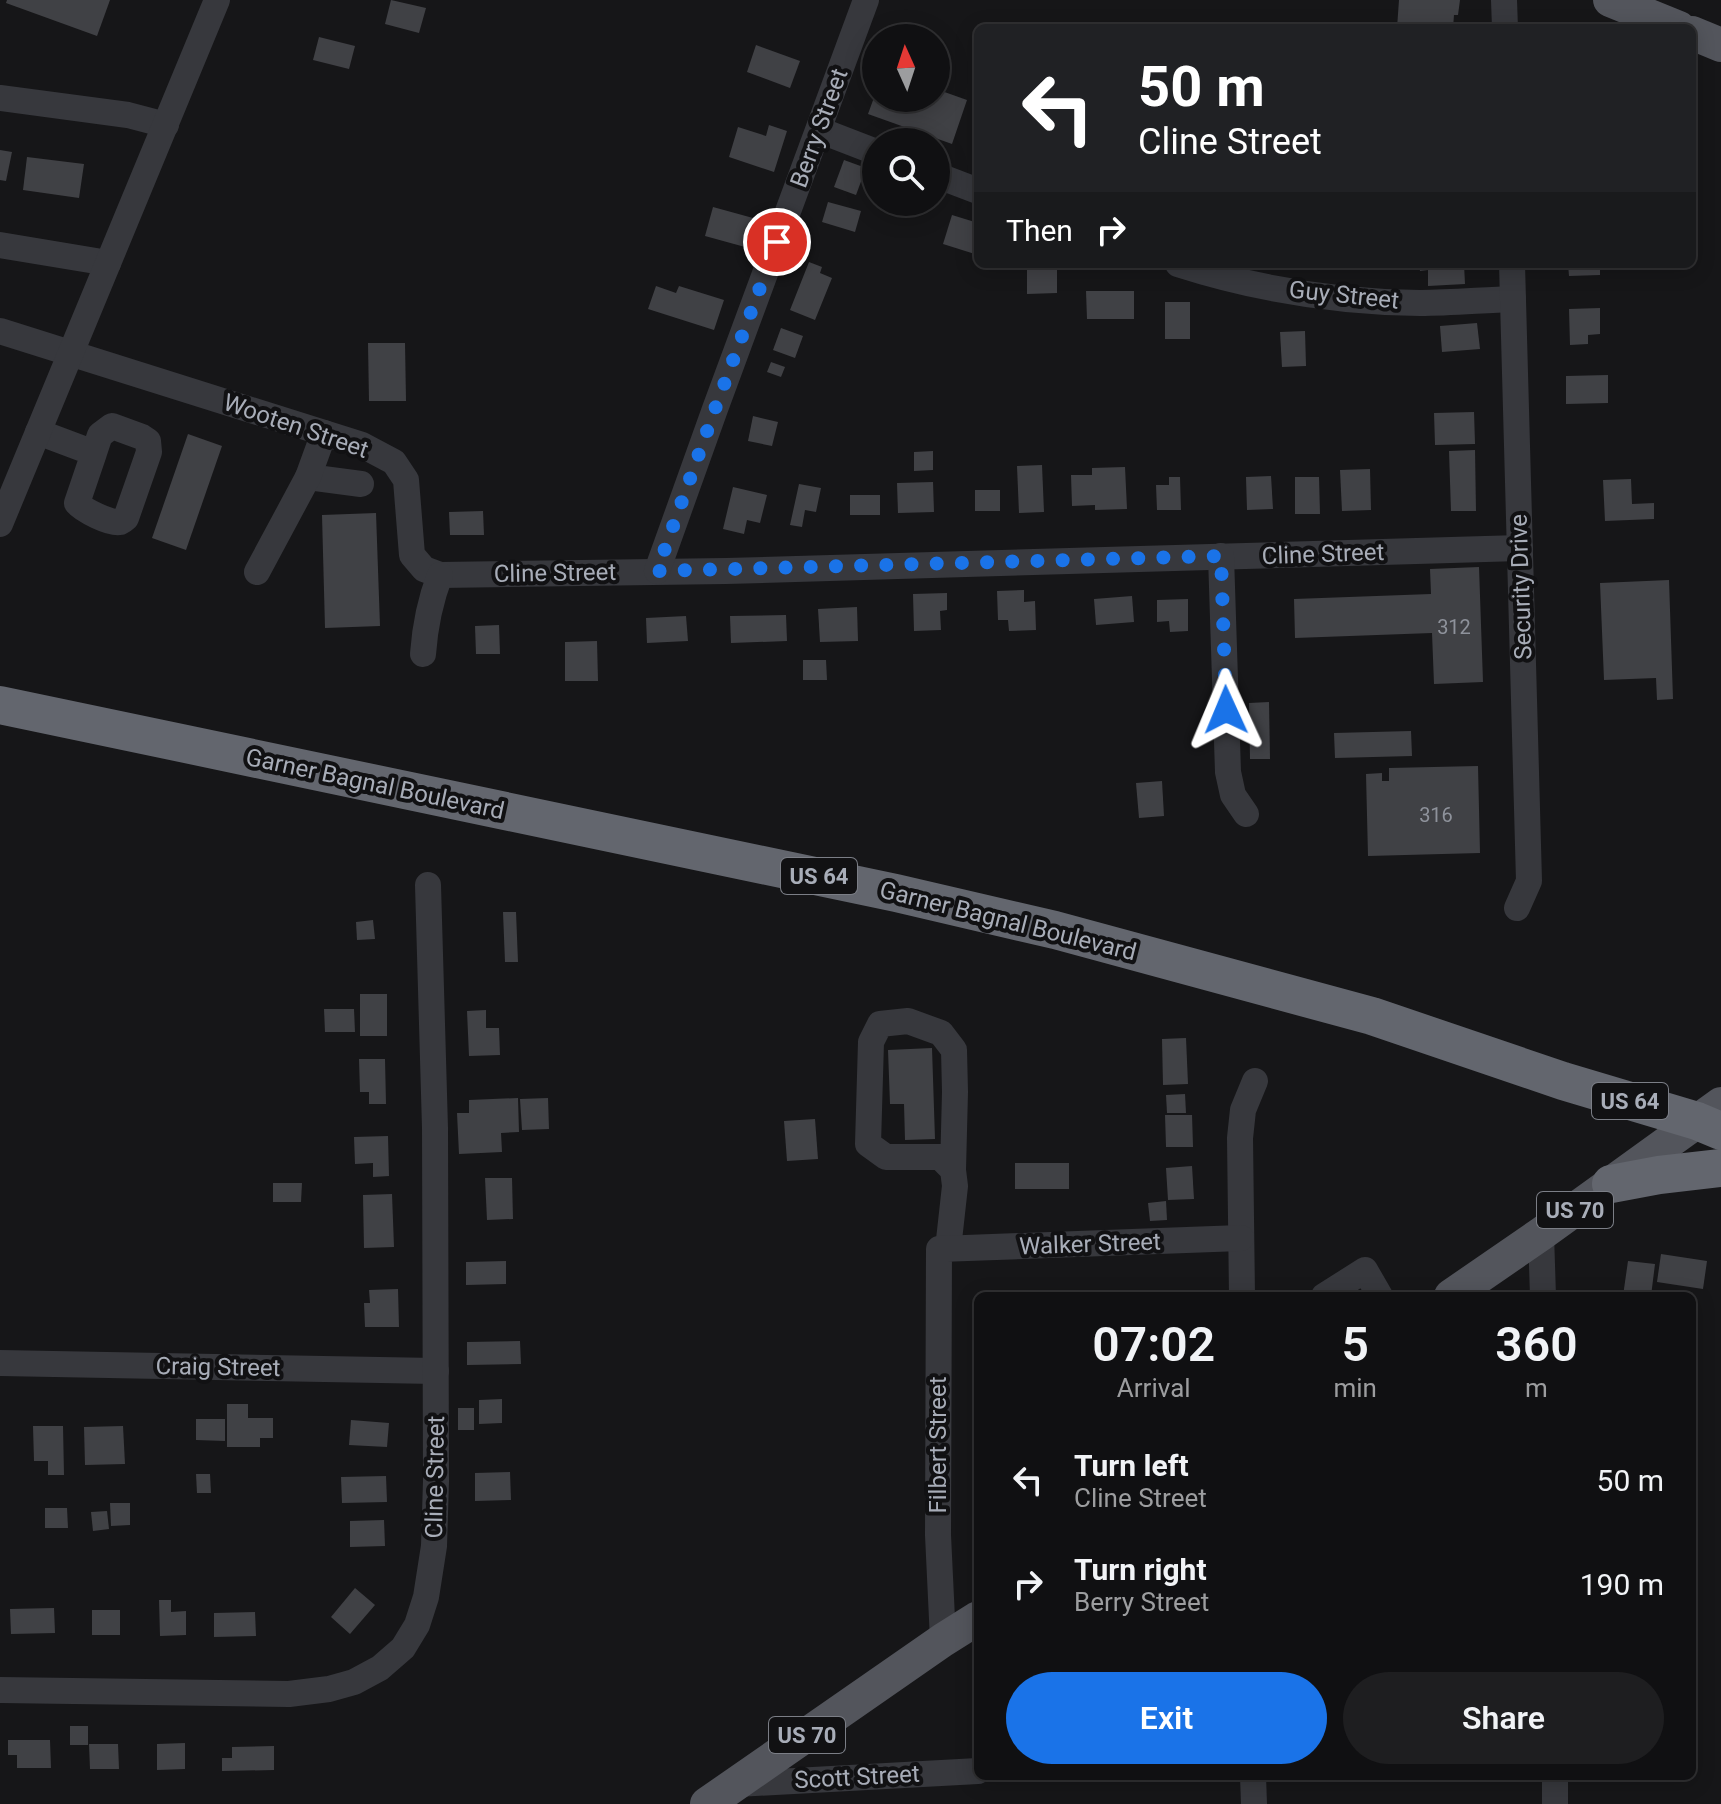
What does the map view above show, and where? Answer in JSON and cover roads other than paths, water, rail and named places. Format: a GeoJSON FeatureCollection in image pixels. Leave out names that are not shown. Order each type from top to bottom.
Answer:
{"type":"FeatureCollection","features":[{"type":"Feature","properties":{"kind":"highway","name":"Garner Bagnal Boulevard"},"geometry":{"type":"LineString","coordinates":[[0,705],[896,893],[1055,930],[1372,1016],[1563,1081],[1713,1119]]}},
{"type":"Feature","properties":{"kind":"highway"},"geometry":{"type":"LineString","coordinates":[[1611,1184],[1721,1168]]}},
{"type":"Feature","properties":{"kind":"main road"},"geometry":{"type":"LineString","coordinates":[[1610,0],[1669,24]]}},
{"type":"Feature","properties":{"kind":"main road"},"geometry":{"type":"LineString","coordinates":[[1696,35],[1721,45]]}},
{"type":"Feature","properties":{"kind":"main road","name":"US 70"},"geometry":{"type":"LineString","coordinates":[[1457,1292],[1611,1184],[1713,1119]]}},
{"type":"Feature","properties":{"kind":"main road","name":"US 70"},"geometry":{"type":"LineString","coordinates":[[707,1804],[974,1621]]}},
{"type":"Feature","properties":{"kind":"street"},"geometry":{"type":"LineString","coordinates":[[0,524],[217,0]]}},
{"type":"Feature","properties":{"kind":"street","name":"Berry Street"},"geometry":{"type":"LineString","coordinates":[[657,571],[866,0]]}},
{"type":"Feature","properties":{"kind":"street"},"geometry":{"type":"LineString","coordinates":[[1504,0],[1505,24]]}},
{"type":"Feature","properties":{"kind":"street"},"geometry":{"type":"LineString","coordinates":[[0,98],[128,115],[166,125]]}},
{"type":"Feature","properties":{"kind":"street"},"geometry":{"type":"LineString","coordinates":[[819,130],[862,147]]}},
{"type":"Feature","properties":{"kind":"street"},"geometry":{"type":"LineString","coordinates":[[950,180],[974,189]]}},
{"type":"Feature","properties":{"kind":"street"},"geometry":{"type":"LineString","coordinates":[[0,245],[108,263]]}},
{"type":"Feature","properties":{"kind":"street","name":"Guy Street"},"geometry":{"type":"LineString","coordinates":[[1190,268],[1220,278],[1330,298],[1421,303],[1513,299]]}},
{"type":"Feature","properties":{"kind":"street","name":"Security Drive"},"geometry":{"type":"LineString","coordinates":[[1512,268],[1529,881],[1517,908]]}},
{"type":"Feature","properties":{"kind":"street","name":"Wooten Street"},"geometry":{"type":"LineString","coordinates":[[0,331],[362,445],[394,462],[406,480],[412,555],[424,569],[440,575]]}},
{"type":"Feature","properties":{"kind":"street"},"geometry":{"type":"LineString","coordinates":[[38,432],[94,453]]}},
{"type":"Feature","properties":{"kind":"street"},"geometry":{"type":"LineString","coordinates":[[257,572],[308,477],[324,433]]}},
{"type":"Feature","properties":{"kind":"street"},"geometry":{"type":"LineString","coordinates":[[308,477],[361,484]]}},
{"type":"Feature","properties":{"kind":"street","name":"Cline Street"},"geometry":{"type":"LineString","coordinates":[[440,575],[1520,548]]}},
{"type":"Feature","properties":{"kind":"street"},"geometry":{"type":"LineString","coordinates":[[1221,556],[1228,772],[1233,795],[1246,814]]}},
{"type":"Feature","properties":{"kind":"street"},"geometry":{"type":"LineString","coordinates":[[423,654],[428,613],[440,575]]}},
{"type":"Feature","properties":{"kind":"street","name":"Cline Street"},"geometry":{"type":"LineString","coordinates":[[0,1690],[289,1694],[329,1689],[354,1682],[380,1668],[403,1648],[417,1625],[426,1597],[434,1546],[435,1128],[428,885]]}},
{"type":"Feature","properties":{"kind":"street","name":"Filbert Street"},"geometry":{"type":"LineString","coordinates":[[943,1640],[938,1535],[944,1249],[955,1186],[954,1050],[941,1033],[908,1021],[880,1024],[871,1042],[868,1144],[886,1157],[940,1157],[953,1170]]}},
{"type":"Feature","properties":{"kind":"street"},"geometry":{"type":"LineString","coordinates":[[1242,1292],[1240,1138],[1243,1110],[1255,1081]]}},
{"type":"Feature","properties":{"kind":"street"},"geometry":{"type":"LineString","coordinates":[[1541,1234],[1543,1292]]}},
{"type":"Feature","properties":{"kind":"street","name":"Walker Street"},"geometry":{"type":"LineString","coordinates":[[944,1249],[1241,1238]]}},
{"type":"Feature","properties":{"kind":"street"},"geometry":{"type":"LineString","coordinates":[[1330,1292],[1365,1270],[1378,1292]]}},
{"type":"Feature","properties":{"kind":"street","name":"Craig Street"},"geometry":{"type":"LineString","coordinates":[[0,1363],[436,1371]]}},
{"type":"Feature","properties":{"kind":"street","name":"Scott Street"},"geometry":{"type":"LineString","coordinates":[[737,1784],[974,1771]]}},
{"type":"Feature","properties":{"kind":"street"},"geometry":{"type":"LineString","coordinates":[[1253,1780],[1254,1804]]}},
{"type":"Feature","properties":{"kind":"street"},"geometry":{"type":"LineString","coordinates":[[1555,1780],[1555,1804]]}}]}
